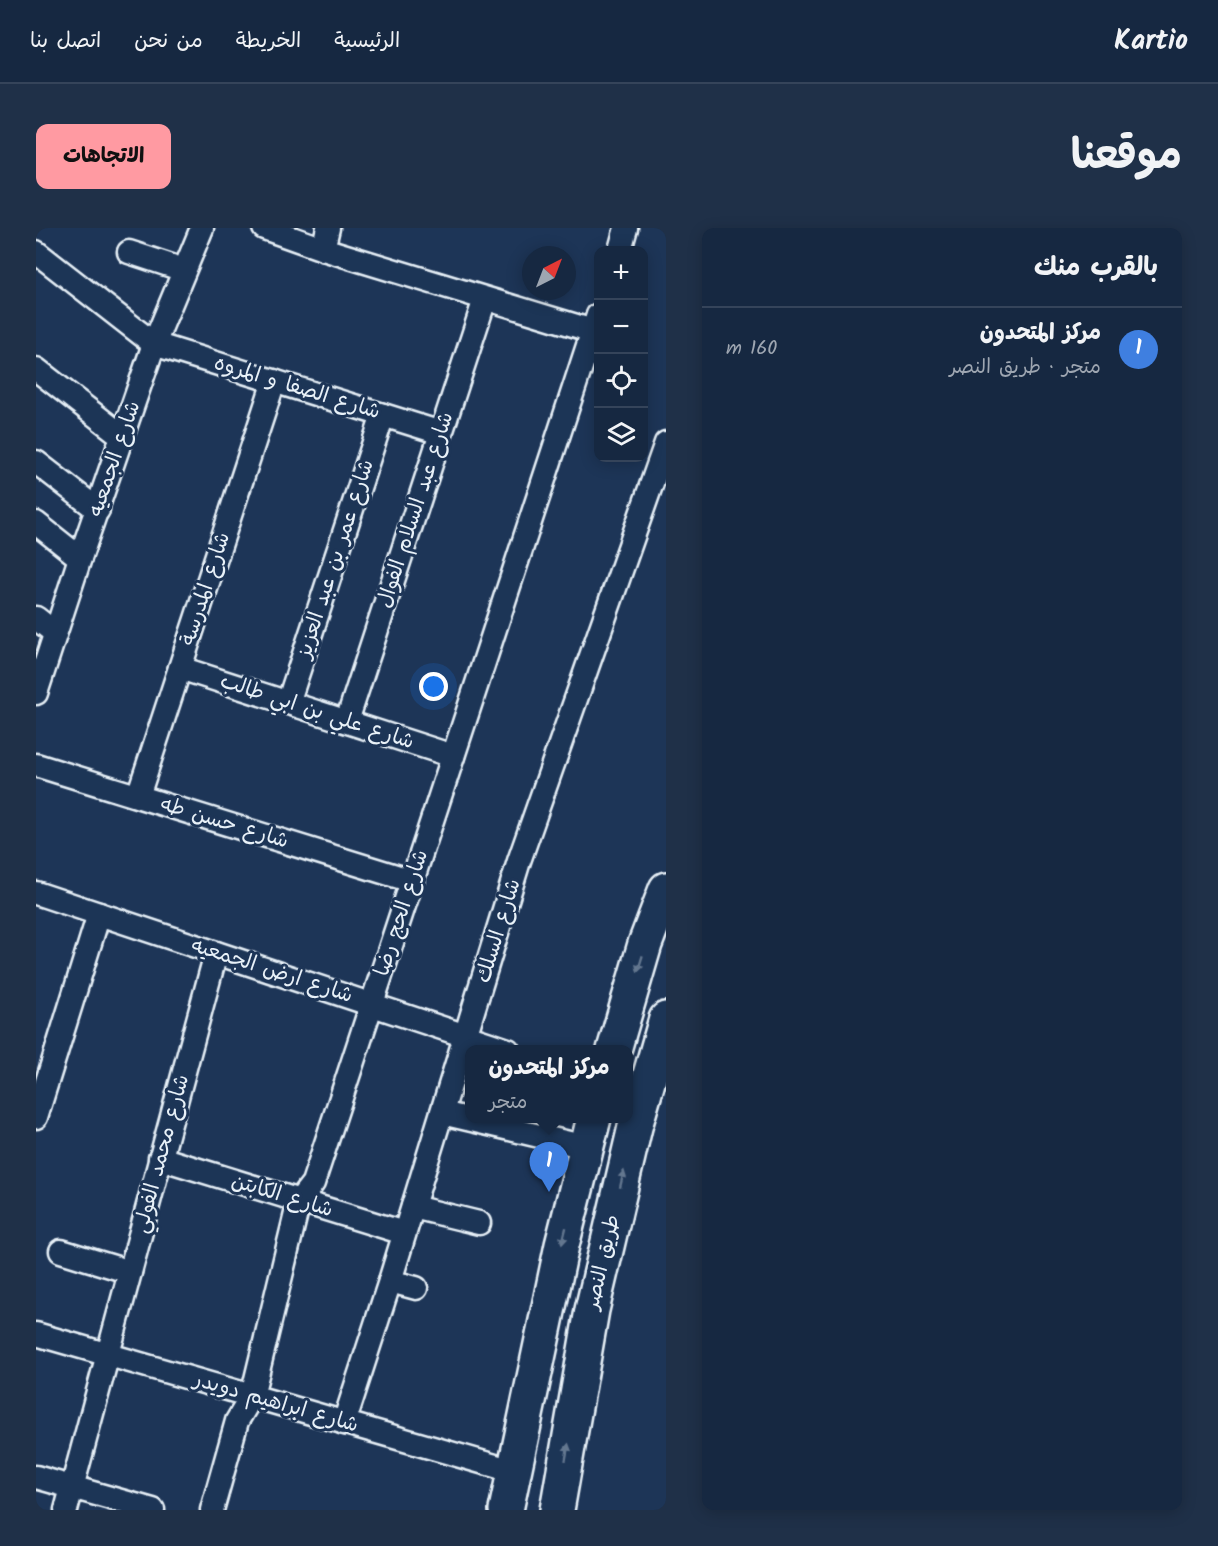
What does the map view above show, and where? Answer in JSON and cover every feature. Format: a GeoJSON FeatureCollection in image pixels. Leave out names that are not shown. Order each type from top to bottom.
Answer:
{"type":"FeatureCollection","features":[{"type":"Feature","properties":{"kind":"highway"},"geometry":{"type":"LineString","coordinates":[[615,1045],[645,944],[666,889]]}},
{"type":"Feature","properties":{"kind":"highway","name":"طريق النصر"},"geometry":{"type":"LineString","coordinates":[[558,1510],[591,1310],[635,1126],[666,1019]]}},
{"type":"Feature","properties":{"kind":"highway","name":"طريق النصر"},"geometry":{"type":"LineString","coordinates":[[506,1510],[516,1472],[544,1326],[590,1133]]}},
{"type":"Feature","properties":{"kind":"street","name":"شارع الجمعيه"},"geometry":{"type":"LineString","coordinates":[[36,693],[154,344],[202,228]]}},
{"type":"Feature","properties":{"kind":"street"},"geometry":{"type":"LineString","coordinates":[[264,228],[326,239],[485,299],[594,323]]}},
{"type":"Feature","properties":{"kind":"street"},"geometry":{"type":"LineString","coordinates":[[36,252],[154,344]]}},
{"type":"Feature","properties":{"kind":"street"},"geometry":{"type":"LineString","coordinates":[[129,252],[184,270]]}},
{"type":"Feature","properties":{"kind":"street","name":"شارع عبد السلام الفوال"},"geometry":{"type":"LineString","coordinates":[[347,721],[485,299]]}},
{"type":"Feature","properties":{"kind":"street","name":"شارع الحج رضا"},"geometry":{"type":"LineString","coordinates":[[212,1510],[237,1421],[252,1396],[299,1201],[313,1183],[594,329]]}},
{"type":"Feature","properties":{"kind":"street","name":"شارع الصفا و المروه"},"geometry":{"type":"LineString","coordinates":[[154,344],[441,433]]}},
{"type":"Feature","properties":{"kind":"street"},"geometry":{"type":"LineString","coordinates":[[36,369],[122,436]]}},
{"type":"Feature","properties":{"kind":"street","name":"شارع المدرسة"},"geometry":{"type":"LineString","coordinates":[[138,796],[274,381]]}},
{"type":"Feature","properties":{"kind":"street","name":"شارع عمر بن عبد العزيز"},"geometry":{"type":"LineString","coordinates":[[288,703],[383,415]]}},
{"type":"Feature","properties":{"kind":"street","name":"شارع السلك"},"geometry":{"type":"LineString","coordinates":[[344,1423],[519,861],[666,443]]}},
{"type":"Feature","properties":{"kind":"street"},"geometry":{"type":"LineString","coordinates":[[36,462],[98,510]]}},
{"type":"Feature","properties":{"kind":"street"},"geometry":{"type":"LineString","coordinates":[[36,523],[80,558]]}},
{"type":"Feature","properties":{"kind":"street"},"geometry":{"type":"LineString","coordinates":[[36,618],[55,633]]}},
{"type":"Feature","properties":{"kind":"street","name":"شارع علي بن ابي طالب"},"geometry":{"type":"LineString","coordinates":[[180,668],[453,756]]}},
{"type":"Feature","properties":{"kind":"street","name":"شارع حسن طه"},"geometry":{"type":"LineString","coordinates":[[36,765],[412,881]]}},
{"type":"Feature","properties":{"kind":"street","name":"شارع ارض الجمعيه"},"geometry":{"type":"LineString","coordinates":[[36,893],[493,1045]]}},
{"type":"Feature","properties":{"kind":"street"},"geometry":{"type":"LineString","coordinates":[[36,1117],[99,914]]}},
{"type":"Feature","properties":{"kind":"street","name":"شارع محمد الفولي"},"geometry":{"type":"LineString","coordinates":[[66,1510],[216,952]]}},
{"type":"Feature","properties":{"kind":"street"},"geometry":{"type":"LineString","coordinates":[[442,1113],[465,1116]]}},
{"type":"Feature","properties":{"kind":"street"},"geometry":{"type":"LineString","coordinates":[[516,1123],[590,1133]]}},
{"type":"Feature","properties":{"kind":"street","name":"شارع الكابتن"},"geometry":{"type":"LineString","coordinates":[[160,1158],[404,1233]]}},
{"type":"Feature","properties":{"kind":"street"},"geometry":{"type":"LineString","coordinates":[[413,1207],[479,1223]]}},
{"type":"Feature","properties":{"kind":"street"},"geometry":{"type":"LineString","coordinates":[[61,1251],[130,1272]]}},
{"type":"Feature","properties":{"kind":"street"},"geometry":{"type":"LineString","coordinates":[[390,1281],[416,1288]]}},
{"type":"Feature","properties":{"kind":"street","name":"شارع ابراهيم دويدر"},"geometry":{"type":"LineString","coordinates":[[36,1334],[516,1472]]}},
{"type":"Feature","properties":{"kind":"street"},"geometry":{"type":"LineString","coordinates":[[36,1477],[153,1510]]}},
{"type":"Feature","properties":{"kind":"place","name":"مركز المتحدون"},"geometry":{"type":"Point","coordinates":[549,1192]}}]}
